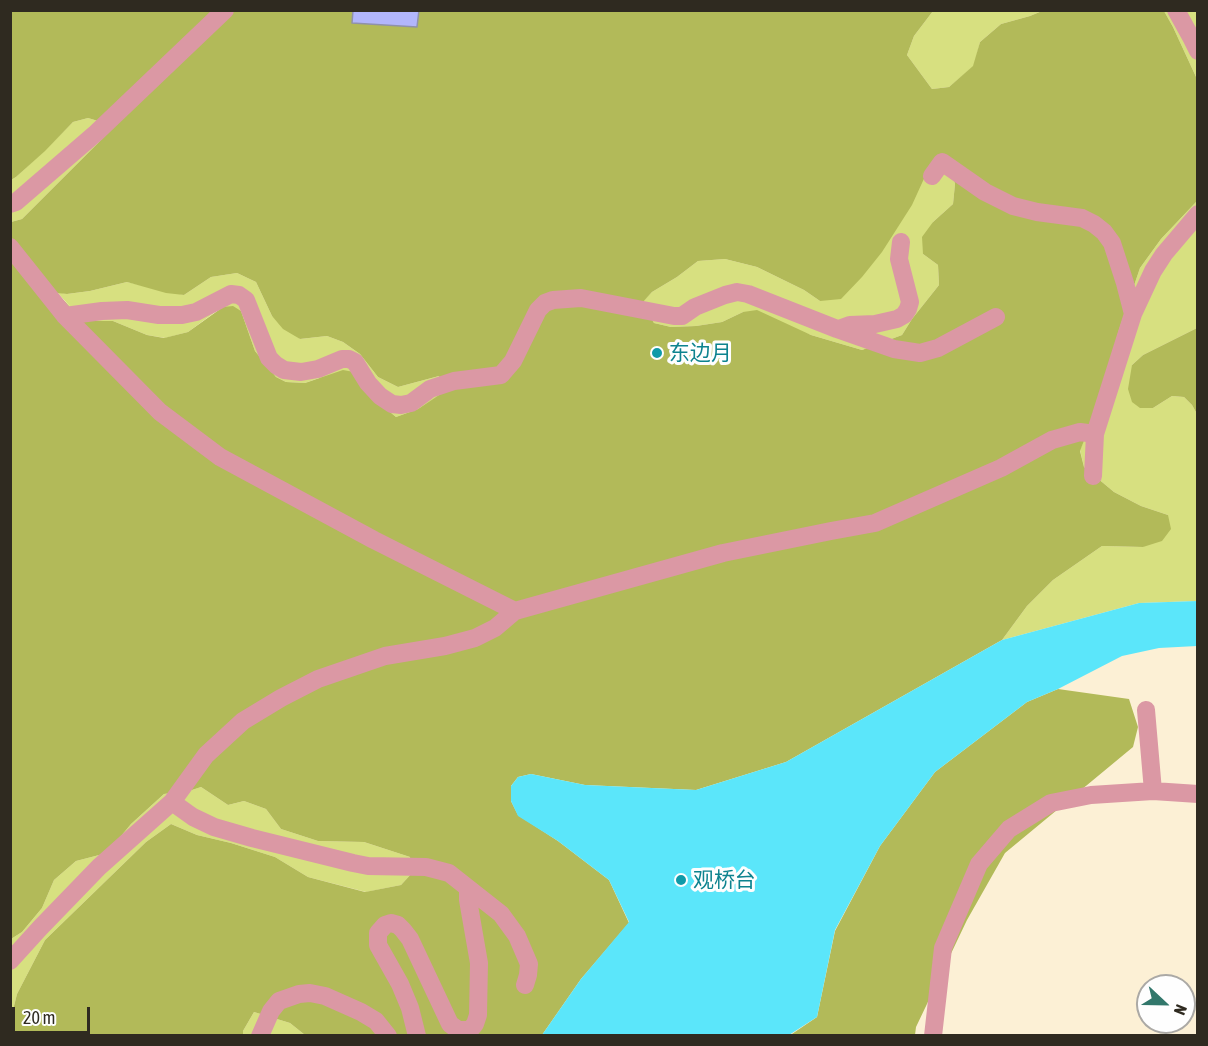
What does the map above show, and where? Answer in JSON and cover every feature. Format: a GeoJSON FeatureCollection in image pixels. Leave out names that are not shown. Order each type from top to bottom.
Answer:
{"type":"FeatureCollection","features":[{"type":"Feature","properties":{"kind":"street"},"geometry":{"type":"LineString","coordinates":[[10,204],[16,202],[96,133],[225,10]]}},
{"type":"Feature","properties":{"kind":"street"},"geometry":{"type":"LineString","coordinates":[[1176,10],[1197,51]]}},
{"type":"Feature","properties":{"kind":"street"},"geometry":{"type":"LineString","coordinates":[[932,176],[942,162],[985,192],[1013,206],[1082,218],[1094,224],[1112,243],[1133,314]]}},
{"type":"Feature","properties":{"kind":"street"},"geometry":{"type":"LineString","coordinates":[[1093,477],[1095,434],[1133,314],[1158,262],[1197,214]]}},
{"type":"Feature","properties":{"kind":"street"},"geometry":{"type":"LineString","coordinates":[[837,329],[850,325],[897,320],[909,309],[910,302],[899,260],[901,242]]}},
{"type":"Feature","properties":{"kind":"street"},"geometry":{"type":"LineString","coordinates":[[10,247],[65,316],[160,412],[220,457],[364,535],[515,611]]}},
{"type":"Feature","properties":{"kind":"street"},"geometry":{"type":"LineString","coordinates":[[65,316],[128,310],[159,315],[182,315],[196,312],[231,294],[239,295],[250,307],[269,358],[276,365],[285,370],[301,372],[348,359],[355,362],[368,383],[380,396],[392,404],[401,405],[411,403],[430,389],[453,381],[501,375],[513,361],[538,310],[545,303],[553,300],[581,298],[682,316],[695,307],[737,292],[748,294],[894,349],[920,352],[938,348],[996,317]]}},
{"type":"Feature","properties":{"kind":"street"},"geometry":{"type":"LineString","coordinates":[[10,961],[99,867],[172,802],[206,754],[243,721],[318,679],[385,656],[445,646],[475,638],[495,627],[515,611],[723,553],[875,523],[1001,468],[1052,440],[1080,432],[1095,434]]}},
{"type":"Feature","properties":{"kind":"street"},"geometry":{"type":"LineString","coordinates":[[1146,710],[1153,791]]}},
{"type":"Feature","properties":{"kind":"street"},"geometry":{"type":"LineString","coordinates":[[933,1035],[943,948],[979,864],[1009,829],[1051,803],[1091,795],[1153,791],[1197,794]]}},
{"type":"Feature","properties":{"kind":"street"},"geometry":{"type":"LineString","coordinates":[[172,802],[193,817],[214,827],[233,832],[360,864],[426,867],[449,873],[501,914],[517,936],[529,964],[525,985]]}},
{"type":"Feature","properties":{"kind":"street"},"geometry":{"type":"LineString","coordinates":[[417,1035],[410,1008],[400,984],[378,945],[378,933],[385,925],[391,923],[403,930],[410,939],[450,1024],[458,1030],[470,1030],[476,1024],[478,1015],[479,963],[468,888]]}},
{"type":"Feature","properties":{"kind":"street"},"geometry":{"type":"LineString","coordinates":[[260,1035],[271,1011],[279,1001],[310,993],[325,996],[361,1012],[376,1022],[387,1035]]}},
{"type":"Feature","properties":{"kind":"green space"},"geometry":{"type":"Polygon","coordinates":[[[11,11],[933,11],[914,36],[907,55],[932,89],[949,87],[973,66],[980,42],[1001,24],[1042,11],[1164,11],[1197,79],[1197,201],[1161,239],[1140,268],[1094,415],[1080,451],[1084,467],[1114,492],[1141,506],[1168,515],[1171,529],[1162,541],[1143,547],[1102,546],[1053,580],[1027,606],[1002,640],[786,762],[696,790],[585,785],[531,774],[518,777],[511,786],[511,801],[518,815],[558,841],[609,880],[629,923],[581,979],[542,1035],[305,1035],[290,1023],[254,1012],[243,1035],[11,1035],[11,1018],[17,994],[45,940],[146,842],[171,824],[197,835],[275,857],[308,877],[365,892],[401,885],[412,873],[410,857],[364,842],[318,841],[281,829],[266,809],[244,801],[228,805],[201,787],[164,794],[131,824],[107,853],[76,861],[54,880],[42,908],[22,932],[11,939],[11,222],[22,219],[104,137],[98,121],[88,118],[73,122],[45,151],[11,180],[11,11]],[[948,158],[927,172],[912,205],[882,252],[841,299],[820,301],[804,290],[757,267],[725,259],[698,261],[652,292],[642,303],[654,323],[671,327],[722,322],[743,312],[757,310],[811,335],[862,350],[902,335],[939,285],[938,265],[923,254],[922,237],[933,222],[953,204],[955,184],[948,158]],[[237,273],[211,277],[184,295],[166,293],[127,282],[90,291],[57,293],[83,321],[113,321],[147,335],[164,338],[188,332],[223,307],[233,306],[241,311],[255,351],[276,377],[286,382],[305,383],[343,370],[354,372],[373,398],[396,417],[418,409],[442,393],[439,376],[398,387],[378,377],[360,354],[343,342],[327,336],[300,339],[283,329],[272,316],[256,282],[237,273]]]}},
{"type":"Feature","properties":{"kind":"green space"},"geometry":{"type":"Polygon","coordinates":[[[933,11],[1042,11],[1001,24],[980,42],[974,66],[949,87],[932,89],[907,55],[914,36],[933,11]]]}},
{"type":"Feature","properties":{"kind":"green space"},"geometry":{"type":"Polygon","coordinates":[[[1164,11],[1197,11],[1197,79],[1173,27],[1164,11]]]}},
{"type":"Feature","properties":{"kind":"green space"},"geometry":{"type":"Polygon","coordinates":[[[88,118],[98,121],[104,137],[22,219],[11,222],[11,180],[73,122],[88,118]]]}},
{"type":"Feature","properties":{"kind":"green space"},"geometry":{"type":"Polygon","coordinates":[[[948,157],[955,184],[953,204],[933,222],[923,254],[938,265],[939,285],[902,335],[862,350],[743,312],[722,322],[671,327],[654,323],[641,303],[652,292],[698,261],[725,259],[757,267],[804,290],[820,301],[927,172],[948,157]]]}},
{"type":"Feature","properties":{"kind":"green space"},"geometry":{"type":"Polygon","coordinates":[[[1197,201],[1197,328],[1143,355],[1132,365],[1153,408],[1172,396],[1184,397],[1197,414],[1197,601],[1139,603],[1002,640],[1027,606],[1053,580],[1102,546],[1143,547],[1168,515],[1141,506],[1114,492],[1084,467],[1080,450],[1094,415],[1140,268],[1161,239],[1197,201]]]}},
{"type":"Feature","properties":{"kind":"green space"},"geometry":{"type":"Polygon","coordinates":[[[237,273],[256,282],[272,316],[300,339],[327,336],[343,342],[360,354],[378,377],[398,387],[439,376],[443,393],[418,409],[396,417],[373,398],[319,378],[305,383],[286,382],[276,377],[255,351],[241,311],[222,307],[188,332],[165,338],[147,335],[113,321],[83,321],[57,292],[67,294],[90,291],[127,282],[184,295],[211,277],[237,273]]]}},
{"type":"Feature","properties":{"kind":"green space"},"geometry":{"type":"Polygon","coordinates":[[[1197,328],[1197,414],[1184,397],[1172,396],[1153,408],[1140,408],[1132,402],[1128,389],[1132,365],[1143,355],[1197,328]]]}},
{"type":"Feature","properties":{"kind":"green space"},"geometry":{"type":"Polygon","coordinates":[[[1058,689],[1129,699],[1138,727],[1133,747],[1005,853],[967,920],[916,1027],[915,1035],[789,1036],[817,1017],[835,931],[880,846],[935,772],[1027,702],[1058,689]]]}},
{"type":"Feature","properties":{"kind":"green space"},"geometry":{"type":"Polygon","coordinates":[[[201,787],[228,805],[244,801],[266,809],[281,829],[318,841],[364,842],[410,857],[412,873],[401,885],[366,892],[308,877],[275,857],[197,835],[171,824],[146,842],[45,940],[17,994],[11,1018],[11,939],[22,932],[42,908],[54,880],[76,861],[107,853],[131,824],[164,794],[201,787]]]}},
{"type":"Feature","properties":{"kind":"green space"},"geometry":{"type":"Polygon","coordinates":[[[254,1012],[290,1023],[305,1035],[243,1036],[243,1031],[254,1012]]]}},
{"type":"Feature","properties":{"kind":"water"},"geometry":{"type":"Polygon","coordinates":[[[1197,601],[1197,646],[1159,648],[1122,656],[1058,689],[1027,702],[935,772],[880,846],[835,930],[817,1017],[789,1035],[542,1035],[581,979],[629,922],[609,880],[558,841],[518,816],[511,801],[511,786],[518,777],[531,774],[585,785],[696,790],[786,762],[1002,640],[1139,603],[1197,601]]]}},
{"type":"Feature","properties":{"kind":"building"},"geometry":{"type":"Polygon","coordinates":[[[353,10],[419,10],[417,27],[352,23],[353,10]]]}},
{"type":"Feature","properties":{"kind":"place","name":"东边月"},"geometry":{"type":"Point","coordinates":[657,353]}},
{"type":"Feature","properties":{"kind":"place","name":"观桥台"},"geometry":{"type":"Point","coordinates":[681,880]}}]}
